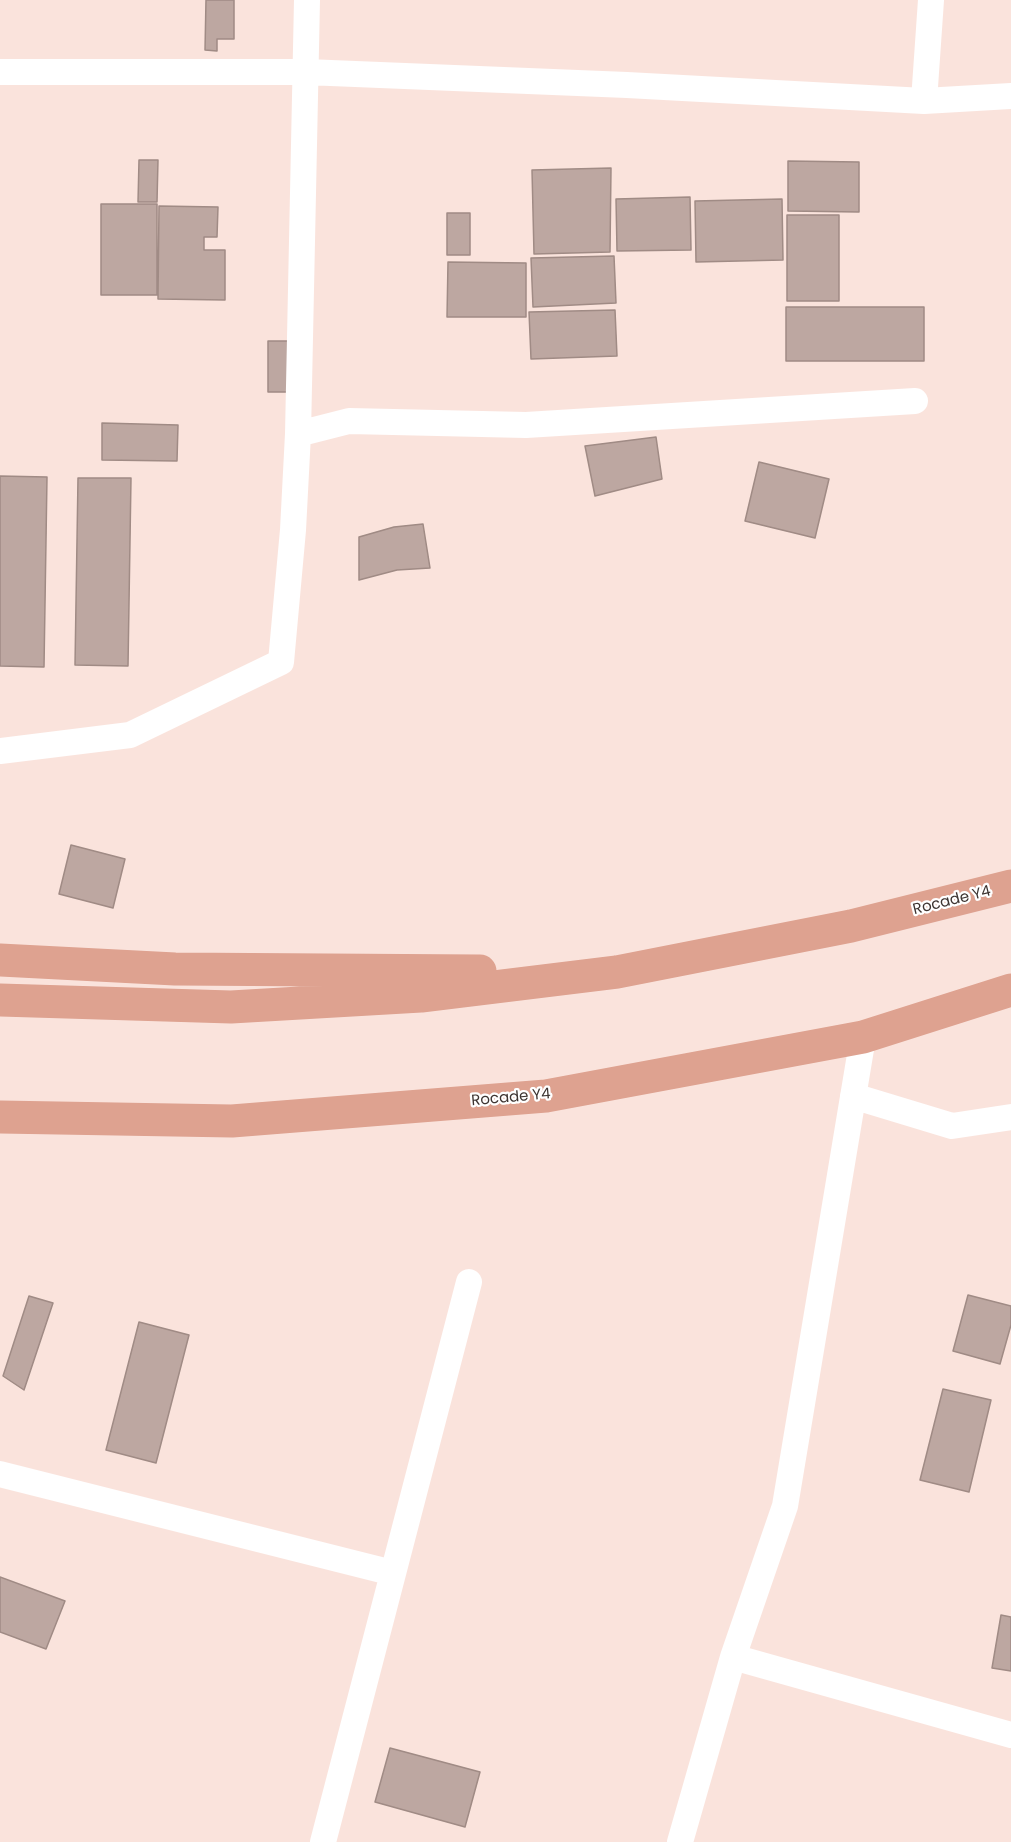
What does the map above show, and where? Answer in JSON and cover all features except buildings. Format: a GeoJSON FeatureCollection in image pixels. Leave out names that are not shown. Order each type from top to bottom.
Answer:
{"type":"FeatureCollection","features":[{"type":"Feature","properties":{"kind":"highway","name":"Rocade Y4"},"geometry":{"type":"LineString","coordinates":[[0,1000],[231,1007],[421,996],[617,972],[851,926],[1011,886]]}},
{"type":"Feature","properties":{"kind":"highway"},"geometry":{"type":"LineString","coordinates":[[0,960],[175,969],[617,972]]}},
{"type":"Feature","properties":{"kind":"highway","name":"Rocade Y4"},"geometry":{"type":"LineString","coordinates":[[0,1117],[232,1121],[546,1096],[863,1037],[1011,990]]}},
{"type":"Feature","properties":{"kind":"street"},"geometry":{"type":"LineString","coordinates":[[0,751],[130,735],[281,662],[293,530],[298,434],[307,0]]}},
{"type":"Feature","properties":{"kind":"street"},"geometry":{"type":"LineString","coordinates":[[924,101],[931,0]]}},
{"type":"Feature","properties":{"kind":"street"},"geometry":{"type":"LineString","coordinates":[[0,72],[306,72],[615,84],[924,101],[1011,96]]}},
{"type":"Feature","properties":{"kind":"street"},"geometry":{"type":"LineString","coordinates":[[298,434],[349,421],[526,425],[915,401]]}},
{"type":"Feature","properties":{"kind":"street"},"geometry":{"type":"LineString","coordinates":[[680,1842],[733,1658],[785,1506],[863,1037]]}},
{"type":"Feature","properties":{"kind":"street"},"geometry":{"type":"LineString","coordinates":[[853,1096],[952,1126],[1011,1117]]}},
{"type":"Feature","properties":{"kind":"street"},"geometry":{"type":"LineString","coordinates":[[323,1842],[469,1282]]}},
{"type":"Feature","properties":{"kind":"street"},"geometry":{"type":"LineString","coordinates":[[0,1474],[393,1573]]}},
{"type":"Feature","properties":{"kind":"street"},"geometry":{"type":"LineString","coordinates":[[733,1658],[1011,1735]]}}]}
